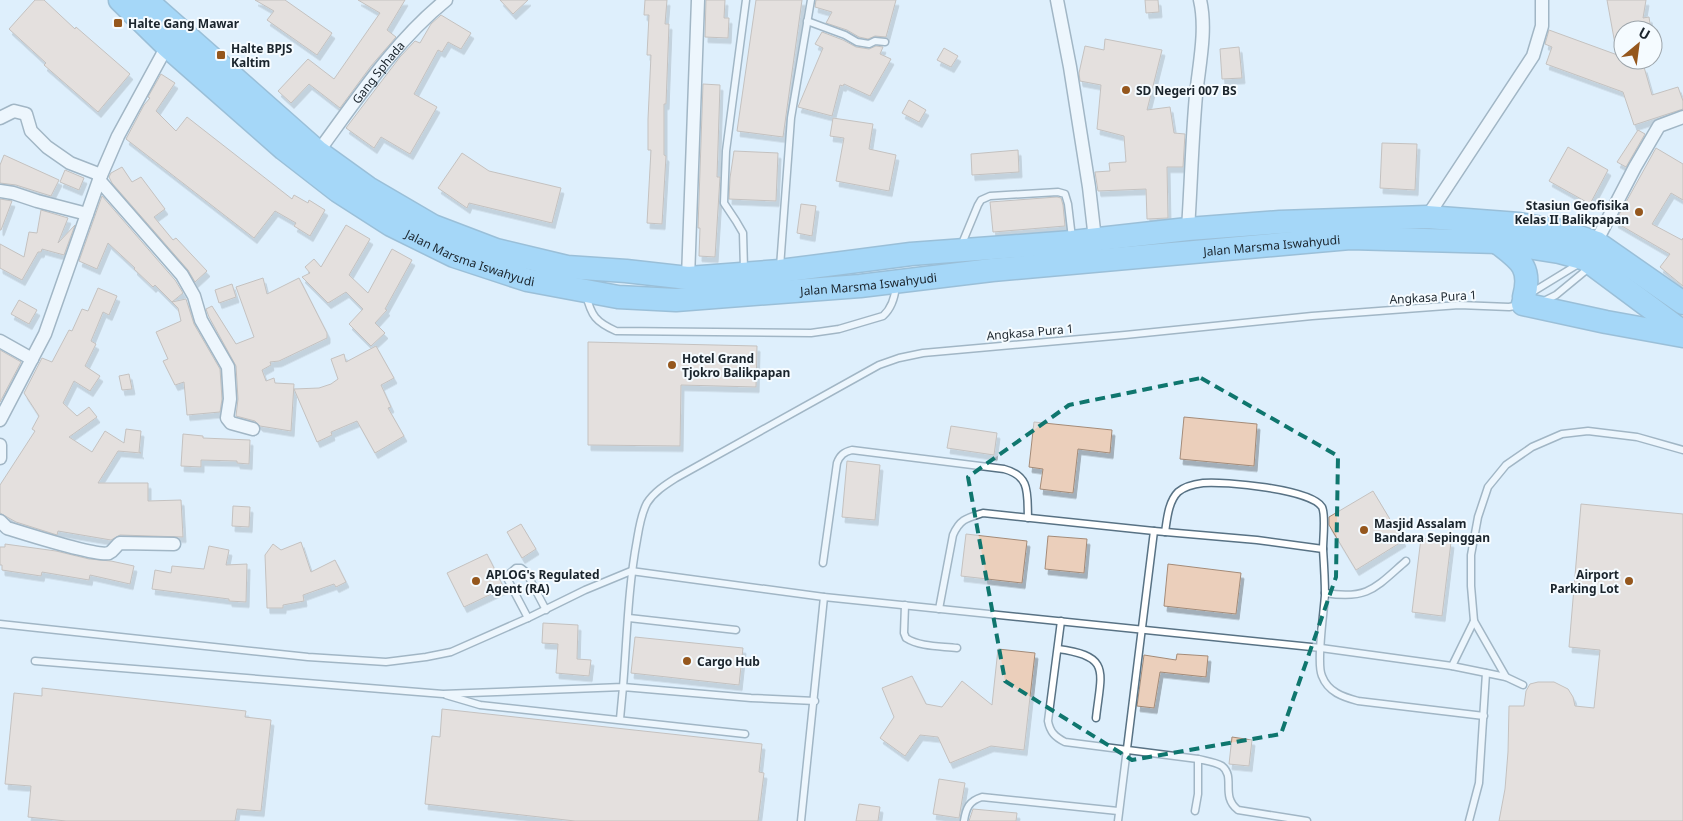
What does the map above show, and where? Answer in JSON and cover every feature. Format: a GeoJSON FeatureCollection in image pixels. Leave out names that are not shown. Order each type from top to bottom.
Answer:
{"type":"FeatureCollection","features":[{"type":"Feature","properties":{"kind":"highway","name":"Jalan Marsma Iswahyudi"},"geometry":{"type":"LineString","coordinates":[[120,0],[167,46],[284,149],[338,191],[391,225],[454,256],[527,280],[618,297],[676,300],[860,286],[992,270],[1350,238],[1498,242],[1559,252],[1597,255],[1623,288],[1683,334]]}},
{"type":"Feature","properties":{"kind":"highway","name":"Jalan Marsma Iswahyudi"},"geometry":{"type":"LineString","coordinates":[[146,0],[318,152],[368,188],[433,226],[496,250],[567,267],[688,278],[744,272],[780,271],[960,250],[1072,242],[1188,229],[1280,222],[1426,217],[1519,224],[1561,231],[1597,255],[1636,269],[1683,303]]}},
{"type":"Feature","properties":{"kind":"highway"},"geometry":{"type":"LineString","coordinates":[[1498,242],[1514,255],[1526,269],[1527,286],[1519,303],[1606,322],[1683,334]]}},
{"type":"Feature","properties":{"kind":"highway"},"geometry":{"type":"LineString","coordinates":[[1623,288],[1636,269]]}},
{"type":"Feature","properties":{"kind":"street","name":"Gang Sphada"},"geometry":{"type":"LineString","coordinates":[[318,152],[366,86],[394,52],[423,19],[446,0]]}},
{"type":"Feature","properties":{"kind":"street"},"geometry":{"type":"LineString","coordinates":[[688,278],[698,0]]}},
{"type":"Feature","properties":{"kind":"street"},"geometry":{"type":"LineString","coordinates":[[1057,0],[1090,187],[1095,239]]}},
{"type":"Feature","properties":{"kind":"street"},"geometry":{"type":"LineString","coordinates":[[1188,229],[1202,32],[1200,0]]}},
{"type":"Feature","properties":{"kind":"street"},"geometry":{"type":"LineString","coordinates":[[1426,217],[1533,56],[1542,26],[1542,0]]}},
{"type":"Feature","properties":{"kind":"street"},"geometry":{"type":"LineString","coordinates":[[0,420],[45,334],[100,177],[118,136],[167,46]]}},
{"type":"Feature","properties":{"kind":"street"},"geometry":{"type":"LineString","coordinates":[[0,118],[14,111],[26,114],[31,131],[47,147],[70,163],[100,177],[182,276],[194,296],[201,320],[228,367],[230,399],[227,418],[231,423],[253,429]]}},
{"type":"Feature","properties":{"kind":"street"},"geometry":{"type":"LineString","coordinates":[[1597,255],[1635,167],[1659,126],[1683,117]]}},
{"type":"Feature","properties":{"kind":"street"},"geometry":{"type":"LineString","coordinates":[[0,191],[87,214]]}},
{"type":"Feature","properties":{"kind":"street"},"geometry":{"type":"LineString","coordinates":[[0,341],[32,359]]}},
{"type":"Feature","properties":{"kind":"street"},"geometry":{"type":"LineString","coordinates":[[0,445],[0,458]]}},
{"type":"Feature","properties":{"kind":"street"},"geometry":{"type":"LineString","coordinates":[[0,522],[7,528],[104,554],[111,553],[120,543],[174,544]]}},
{"type":"Feature","properties":{"kind":"lane"},"geometry":{"type":"LineString","coordinates":[[744,272],[743,233],[724,203],[726,151],[746,0]]}},
{"type":"Feature","properties":{"kind":"lane"},"geometry":{"type":"LineString","coordinates":[[780,271],[791,118],[811,0]]}},
{"type":"Feature","properties":{"kind":"lane"},"geometry":{"type":"LineString","coordinates":[[807,21],[857,42],[869,44],[875,41],[885,42]]}},
{"type":"Feature","properties":{"kind":"lane"},"geometry":{"type":"LineString","coordinates":[[960,250],[978,205],[985,197],[990,196],[1058,192],[1064,194],[1068,204],[1072,242]]}},
{"type":"Feature","properties":{"kind":"lane"},"geometry":{"type":"LineString","coordinates":[[1519,303],[1597,255]]}},
{"type":"Feature","properties":{"kind":"lane","name":"Angkasa Pura 1"},"geometry":{"type":"LineString","coordinates":[[620,719],[631,571],[646,505],[662,487],[879,365],[923,353],[1312,316],[1460,305],[1547,301],[1597,255]]}},
{"type":"Feature","properties":{"kind":"lane"},"geometry":{"type":"LineString","coordinates":[[586,291],[590,310],[603,325],[616,331],[811,333],[839,329],[883,316],[887,313],[895,297],[896,281]]}},
{"type":"Feature","properties":{"kind":"lane"},"geometry":{"type":"LineString","coordinates":[[1506,677],[1474,621],[1471,554],[1478,517],[1488,487],[1506,465],[1532,447],[1562,434],[1588,431],[1637,437],[1683,450]]}},
{"type":"Feature","properties":{"kind":"lane"},"geometry":{"type":"LineString","coordinates":[[823,562],[838,463],[840,456],[846,451],[852,450],[1004,469],[1015,472],[1021,477],[1026,489],[1028,518]]}},
{"type":"Feature","properties":{"kind":"lane"},"geometry":{"type":"LineString","coordinates":[[1165,532],[1173,499],[1179,492],[1189,486],[1204,483],[1243,485],[1300,493],[1320,504],[1324,511],[1325,593],[1321,675],[1332,691],[1340,696],[1358,701],[1484,716]]}},
{"type":"Feature","properties":{"kind":"lane"},"geometry":{"type":"LineString","coordinates":[[939,609],[953,535],[958,524],[968,517],[983,513],[1257,540],[1323,549]]}},
{"type":"Feature","properties":{"kind":"lane"},"geometry":{"type":"LineString","coordinates":[[1118,821],[1154,531]]}},
{"type":"Feature","properties":{"kind":"lane"},"geometry":{"type":"LineString","coordinates":[[1325,593],[1342,596],[1360,595],[1380,584],[1406,561]]}},
{"type":"Feature","properties":{"kind":"lane"},"geometry":{"type":"LineString","coordinates":[[528,618],[508,580],[509,574],[516,568],[521,568],[526,572],[546,610]]}},
{"type":"Feature","properties":{"kind":"lane"},"geometry":{"type":"LineString","coordinates":[[0,624],[308,657],[386,662],[451,652],[546,610],[585,590],[631,571],[824,597],[1321,648],[1452,666],[1506,677],[1523,684]]}},
{"type":"Feature","properties":{"kind":"lane"},"geometry":{"type":"LineString","coordinates":[[801,821],[824,597]]}},
{"type":"Feature","properties":{"kind":"lane"},"geometry":{"type":"LineString","coordinates":[[905,605],[904,633],[906,638],[912,642],[957,648]]}},
{"type":"Feature","properties":{"kind":"lane"},"geometry":{"type":"LineString","coordinates":[[629,618],[736,630]]}},
{"type":"Feature","properties":{"kind":"lane"},"geometry":{"type":"LineString","coordinates":[[1061,621],[1048,721],[1049,728],[1056,737],[1065,742],[1216,763],[1224,767],[1228,775],[1229,798],[1232,805],[1238,810],[1307,821]]}},
{"type":"Feature","properties":{"kind":"lane"},"geometry":{"type":"LineString","coordinates":[[1452,666],[1474,621]]}},
{"type":"Feature","properties":{"kind":"lane"},"geometry":{"type":"LineString","coordinates":[[1058,649],[1078,652],[1091,657],[1099,665],[1100,676],[1096,718]]}},
{"type":"Feature","properties":{"kind":"lane"},"geometry":{"type":"LineString","coordinates":[[36,661],[444,694],[623,687],[751,698],[814,701]]}},
{"type":"Feature","properties":{"kind":"lane"},"geometry":{"type":"LineString","coordinates":[[1469,821],[1479,783],[1486,673]]}},
{"type":"Feature","properties":{"kind":"lane"},"geometry":{"type":"LineString","coordinates":[[444,694],[465,702],[480,705],[744,734]]}},
{"type":"Feature","properties":{"kind":"lane"},"geometry":{"type":"LineString","coordinates":[[1195,812],[1198,794],[1198,759]]}},
{"type":"Feature","properties":{"kind":"lane"},"geometry":{"type":"LineString","coordinates":[[964,821],[966,808],[970,802],[982,797],[1118,812]]}},
{"type":"Feature","properties":{"kind":"highlighted area"},"geometry":{"type":"Polygon","coordinates":[[[1201,378],[1338,456],[1336,577],[1281,734],[1132,760],[1005,681],[968,477],[1069,405],[1201,378]]]}},
{"type":"Feature","properties":{"kind":"building"},"geometry":{"type":"Polygon","coordinates":[[[35,0],[44,0],[75,29],[76,27],[130,74],[98,112],[44,65],[46,63],[9,29],[35,0]]]}},
{"type":"Feature","properties":{"kind":"building"},"geometry":{"type":"Polygon","coordinates":[[[255,0],[285,0],[332,33],[317,55],[267,20],[274,11],[255,0]]]}},
{"type":"Feature","properties":{"kind":"building"},"geometry":{"type":"Polygon","coordinates":[[[358,0],[405,0],[387,30],[396,37],[371,66],[340,108],[309,84],[291,103],[278,91],[308,59],[334,79],[380,13],[358,0]]]}},
{"type":"Feature","properties":{"kind":"building"},"geometry":{"type":"Polygon","coordinates":[[[500,0],[528,0],[513,14],[500,0]]]}},
{"type":"Feature","properties":{"kind":"building"},"geometry":{"type":"Polygon","coordinates":[[[645,0],[667,0],[665,24],[669,24],[666,104],[664,104],[664,155],[666,156],[662,224],[647,223],[651,150],[648,150],[648,119],[651,55],[647,55],[649,15],[644,15],[645,0]]]}},
{"type":"Feature","properties":{"kind":"building"},"geometry":{"type":"Polygon","coordinates":[[[706,0],[725,0],[724,18],[729,18],[728,38],[705,37],[706,0]]]}},
{"type":"Feature","properties":{"kind":"building"},"geometry":{"type":"Polygon","coordinates":[[[756,0],[802,0],[783,137],[737,131],[756,0]]]}},
{"type":"Feature","properties":{"kind":"building"},"geometry":{"type":"Polygon","coordinates":[[[816,0],[896,0],[886,37],[875,36],[868,39],[826,23],[832,12],[815,7],[816,0]]]}},
{"type":"Feature","properties":{"kind":"building"},"geometry":{"type":"Polygon","coordinates":[[[1145,0],[1158,0],[1159,12],[1146,13],[1145,0]]]}},
{"type":"Feature","properties":{"kind":"building"},"geometry":{"type":"Polygon","coordinates":[[[1607,0],[1646,0],[1643,18],[1649,17],[1649,20],[1613,20],[1613,33],[1607,0]]]}},
{"type":"Feature","properties":{"kind":"building"},"geometry":{"type":"Polygon","coordinates":[[[441,15],[471,33],[461,49],[448,42],[442,52],[438,50],[414,94],[437,107],[410,154],[381,137],[374,148],[346,128],[400,57],[415,41],[420,43],[431,24],[441,15]]]}},
{"type":"Feature","properties":{"kind":"building"},"geometry":{"type":"Polygon","coordinates":[[[1549,30],[1613,53],[1613,70],[1645,70],[1652,95],[1678,87],[1683,101],[1683,109],[1634,125],[1623,92],[1546,64],[1552,47],[1545,44],[1549,30]]]}},
{"type":"Feature","properties":{"kind":"building"},"geometry":{"type":"Polygon","coordinates":[[[822,32],[856,47],[869,49],[876,46],[883,47],[880,54],[891,59],[870,96],[844,84],[843,86],[840,85],[832,116],[798,107],[823,48],[815,44],[822,32]]]}},
{"type":"Feature","properties":{"kind":"building"},"geometry":{"type":"Polygon","coordinates":[[[1105,39],[1162,50],[1147,110],[1170,107],[1174,133],[1185,134],[1183,167],[1167,167],[1168,218],[1147,219],[1146,189],[1098,191],[1095,172],[1110,171],[1109,163],[1126,162],[1124,136],[1097,129],[1101,85],[1080,81],[1079,73],[1085,46],[1104,50],[1105,39]]]}},
{"type":"Feature","properties":{"kind":"building"},"geometry":{"type":"Polygon","coordinates":[[[1239,47],[1242,78],[1222,79],[1220,49],[1239,47]]]}},
{"type":"Feature","properties":{"kind":"building"},"geometry":{"type":"Polygon","coordinates":[[[944,48],[958,56],[951,67],[937,60],[944,48]]]}},
{"type":"Feature","properties":{"kind":"building"},"geometry":{"type":"Polygon","coordinates":[[[161,74],[175,83],[156,111],[176,131],[187,117],[292,199],[294,195],[308,203],[309,200],[325,210],[310,236],[294,226],[296,223],[275,211],[254,238],[126,139],[144,105],[150,98],[148,97],[161,74]]]}},
{"type":"Feature","properties":{"kind":"building"},"geometry":{"type":"Polygon","coordinates":[[[703,84],[720,85],[717,177],[720,177],[715,257],[699,256],[700,228],[698,228],[703,84]]]}},
{"type":"Feature","properties":{"kind":"building"},"geometry":{"type":"Polygon","coordinates":[[[909,100],[926,110],[919,122],[902,113],[909,100]]]}},
{"type":"Feature","properties":{"kind":"building"},"geometry":{"type":"Polygon","coordinates":[[[833,118],[873,124],[869,149],[896,155],[889,191],[836,181],[844,138],[830,136],[833,118]]]}},
{"type":"Feature","properties":{"kind":"building"},"geometry":{"type":"Polygon","coordinates":[[[1638,130],[1645,134],[1626,167],[1617,162],[1638,130]]]}},
{"type":"Feature","properties":{"kind":"building"},"geometry":{"type":"Polygon","coordinates":[[[1382,143],[1417,144],[1415,190],[1380,188],[1382,143]]]}},
{"type":"Feature","properties":{"kind":"building"},"geometry":{"type":"Polygon","coordinates":[[[1568,147],[1608,170],[1590,204],[1549,181],[1568,147]]]}},
{"type":"Feature","properties":{"kind":"building"},"geometry":{"type":"Polygon","coordinates":[[[1656,148],[1683,164],[1683,200],[1671,193],[1652,224],[1682,240],[1683,238],[1683,286],[1660,267],[1670,254],[1615,222],[1656,148]]]}},
{"type":"Feature","properties":{"kind":"building"},"geometry":{"type":"Polygon","coordinates":[[[1018,150],[1019,172],[972,175],[971,154],[1018,150]]]}},
{"type":"Feature","properties":{"kind":"building"},"geometry":{"type":"Polygon","coordinates":[[[734,151],[778,153],[776,201],[729,199],[734,151]]]}},
{"type":"Feature","properties":{"kind":"building"},"geometry":{"type":"Polygon","coordinates":[[[462,153],[489,171],[561,188],[552,223],[469,203],[467,208],[438,188],[462,153]]]}},
{"type":"Feature","properties":{"kind":"building"},"geometry":{"type":"Polygon","coordinates":[[[4,155],[59,180],[51,196],[16,185],[0,183],[0,165],[4,155]]]}},
{"type":"Feature","properties":{"kind":"building"},"geometry":{"type":"Polygon","coordinates":[[[122,167],[132,182],[141,177],[165,209],[154,217],[173,240],[176,238],[207,271],[195,282],[188,270],[112,183],[109,177],[111,173],[122,167]]]}},
{"type":"Feature","properties":{"kind":"building"},"geometry":{"type":"Polygon","coordinates":[[[65,170],[84,178],[79,190],[60,182],[65,170]]]}},
{"type":"Feature","properties":{"kind":"building"},"geometry":{"type":"Polygon","coordinates":[[[102,196],[175,280],[183,293],[172,302],[155,285],[153,287],[108,243],[97,269],[79,261],[102,196]]]}},
{"type":"Feature","properties":{"kind":"building"},"geometry":{"type":"Polygon","coordinates":[[[1061,198],[1063,205],[1065,226],[993,232],[990,202],[1061,198]]]}},
{"type":"Feature","properties":{"kind":"building"},"geometry":{"type":"Polygon","coordinates":[[[0,199],[12,201],[1,230],[0,230],[0,199]]]}},
{"type":"Feature","properties":{"kind":"building"},"geometry":{"type":"Polygon","coordinates":[[[801,204],[816,206],[812,236],[797,233],[801,204]]]}},
{"type":"Feature","properties":{"kind":"building"},"geometry":{"type":"Polygon","coordinates":[[[41,210],[68,218],[58,243],[75,225],[64,255],[42,249],[41,252],[38,252],[22,280],[0,268],[0,244],[24,257],[29,232],[37,233],[41,210]]]}},
{"type":"Feature","properties":{"kind":"building"},"geometry":{"type":"Polygon","coordinates":[[[346,225],[370,239],[349,275],[368,293],[392,249],[412,260],[385,309],[387,310],[375,323],[385,333],[371,346],[349,324],[363,309],[346,292],[328,303],[302,277],[310,273],[305,267],[314,259],[321,267],[346,225]]]}},
{"type":"Feature","properties":{"kind":"building"},"geometry":{"type":"Polygon","coordinates":[[[263,278],[267,294],[299,278],[327,333],[327,338],[279,361],[270,362],[271,365],[262,370],[266,381],[274,378],[275,383],[294,384],[291,431],[260,426],[255,421],[236,416],[238,399],[236,366],[206,309],[212,306],[236,344],[254,337],[236,287],[263,278]]]}},
{"type":"Feature","properties":{"kind":"building"},"geometry":{"type":"Polygon","coordinates":[[[232,284],[236,297],[219,303],[215,290],[232,284]]]}},
{"type":"Feature","properties":{"kind":"building"},"geometry":{"type":"Polygon","coordinates":[[[98,288],[117,296],[109,315],[103,312],[91,341],[96,344],[85,366],[100,376],[90,391],[74,381],[63,403],[77,416],[89,407],[97,417],[69,437],[92,452],[105,431],[124,443],[126,429],[141,431],[139,452],[141,453],[118,451],[98,483],[148,483],[148,501],[181,500],[183,537],[120,535],[111,540],[58,531],[57,535],[16,522],[0,513],[0,485],[35,431],[32,429],[39,416],[24,393],[42,358],[52,362],[69,330],[72,331],[82,309],[88,311],[98,288]]]}},
{"type":"Feature","properties":{"kind":"building"},"geometry":{"type":"Polygon","coordinates":[[[186,299],[194,324],[220,369],[222,399],[220,412],[187,415],[184,382],[175,385],[163,361],[168,359],[156,332],[181,321],[178,308],[172,302],[186,299]]]}},
{"type":"Feature","properties":{"kind":"building"},"geometry":{"type":"Polygon","coordinates":[[[19,300],[37,310],[29,324],[11,314],[19,300]]]}},
{"type":"Feature","properties":{"kind":"building"},"geometry":{"type":"Polygon","coordinates":[[[588,342],[757,346],[756,387],[681,385],[680,446],[588,445],[588,342]]]}},
{"type":"Feature","properties":{"kind":"building"},"geometry":{"type":"Polygon","coordinates":[[[376,346],[394,378],[381,385],[391,407],[388,408],[404,436],[375,453],[357,421],[331,432],[332,435],[317,442],[294,389],[319,388],[331,384],[338,379],[331,359],[344,354],[346,362],[376,346]]]}},
{"type":"Feature","properties":{"kind":"building"},"geometry":{"type":"Polygon","coordinates":[[[0,350],[21,362],[0,402],[0,350]]]}},
{"type":"Feature","properties":{"kind":"building"},"geometry":{"type":"Polygon","coordinates":[[[129,374],[132,389],[122,390],[119,376],[129,374]]]}},
{"type":"Feature","properties":{"kind":"building"},"geometry":{"type":"Polygon","coordinates":[[[1184,417],[1257,424],[1254,466],[1180,459],[1184,417]]]}},
{"type":"Feature","properties":{"kind":"building"},"geometry":{"type":"Polygon","coordinates":[[[1034,422],[1112,430],[1110,453],[1078,449],[1073,493],[1040,489],[1043,469],[1029,467],[1034,422]]]}},
{"type":"Feature","properties":{"kind":"building"},"geometry":{"type":"Polygon","coordinates":[[[951,426],[997,433],[994,455],[947,448],[951,426]]]}},
{"type":"Feature","properties":{"kind":"building"},"geometry":{"type":"Polygon","coordinates":[[[183,434],[203,436],[203,438],[250,440],[249,464],[237,463],[237,461],[201,460],[201,467],[181,466],[183,434]]]}},
{"type":"Feature","properties":{"kind":"building"},"geometry":{"type":"Polygon","coordinates":[[[847,461],[880,465],[875,520],[842,517],[847,461]]]}},
{"type":"Feature","properties":{"kind":"building","name":"Masjid Assalam Bandara Sepinggan"},"geometry":{"type":"Polygon","coordinates":[[[1373,491],[1403,541],[1356,570],[1329,525],[1329,517],[1373,491]]]}},
{"type":"Feature","properties":{"kind":"building"},"geometry":{"type":"Polygon","coordinates":[[[1581,504],[1683,514],[1683,821],[1499,821],[1505,789],[1509,706],[1524,706],[1526,691],[1530,684],[1554,682],[1568,689],[1573,697],[1575,706],[1594,708],[1600,650],[1569,647],[1581,504]]]}},
{"type":"Feature","properties":{"kind":"building"},"geometry":{"type":"Polygon","coordinates":[[[233,506],[250,507],[249,527],[232,526],[233,506]]]}},
{"type":"Feature","properties":{"kind":"building"},"geometry":{"type":"Polygon","coordinates":[[[521,524],[536,549],[522,558],[507,532],[521,524]]]}},
{"type":"Feature","properties":{"kind":"building"},"geometry":{"type":"Polygon","coordinates":[[[966,534],[1027,541],[1022,583],[961,576],[966,534]]]}},
{"type":"Feature","properties":{"kind":"building"},"geometry":{"type":"Polygon","coordinates":[[[1048,536],[1087,539],[1084,573],[1045,569],[1048,536]]]}},
{"type":"Feature","properties":{"kind":"building"},"geometry":{"type":"Polygon","coordinates":[[[1421,538],[1451,542],[1442,616],[1412,612],[1421,538]]]}},
{"type":"Feature","properties":{"kind":"building"},"geometry":{"type":"Polygon","coordinates":[[[301,542],[311,572],[335,560],[346,582],[336,587],[334,584],[303,595],[304,601],[283,605],[283,608],[267,608],[265,555],[273,544],[281,550],[301,542]]]}},
{"type":"Feature","properties":{"kind":"building"},"geometry":{"type":"Polygon","coordinates":[[[5,544],[56,551],[89,559],[134,566],[130,584],[90,575],[89,580],[42,572],[41,576],[2,570],[2,565],[0,565],[0,547],[5,547],[5,544]]]}},
{"type":"Feature","properties":{"kind":"building"},"geometry":{"type":"Polygon","coordinates":[[[209,546],[229,550],[226,565],[247,564],[246,602],[152,589],[155,570],[171,573],[172,566],[204,569],[209,546]]]}},
{"type":"Feature","properties":{"kind":"building","name":"APLOG's Regulated Agent (RA)"},"geometry":{"type":"Polygon","coordinates":[[[487,554],[504,588],[464,607],[447,573],[487,554]]]}},
{"type":"Feature","properties":{"kind":"building"},"geometry":{"type":"Polygon","coordinates":[[[1168,564],[1241,573],[1236,614],[1164,606],[1168,564]]]}},
{"type":"Feature","properties":{"kind":"building"},"geometry":{"type":"Polygon","coordinates":[[[543,623],[578,625],[577,659],[591,660],[589,676],[556,673],[558,644],[542,643],[543,623]]]}},
{"type":"Feature","properties":{"kind":"building","name":"Cargo Hub"},"geometry":{"type":"Polygon","coordinates":[[[635,637],[743,648],[739,685],[631,673],[635,637]]]}},
{"type":"Feature","properties":{"kind":"building"},"geometry":{"type":"Polygon","coordinates":[[[998,649],[1035,653],[1024,750],[991,746],[950,763],[938,737],[920,735],[905,756],[880,738],[894,717],[882,688],[912,676],[926,704],[942,707],[962,681],[992,705],[998,649]]]}},
{"type":"Feature","properties":{"kind":"building"},"geometry":{"type":"Polygon","coordinates":[[[1177,654],[1208,656],[1206,677],[1160,672],[1154,708],[1137,706],[1144,655],[1176,660],[1177,654]]]}},
{"type":"Feature","properties":{"kind":"building"},"geometry":{"type":"Polygon","coordinates":[[[42,688],[246,711],[245,717],[271,720],[261,811],[237,809],[235,821],[66,821],[28,817],[31,786],[5,784],[14,693],[42,696],[42,688]]]}},
{"type":"Feature","properties":{"kind":"building"},"geometry":{"type":"Polygon","coordinates":[[[442,709],[762,744],[759,772],[764,773],[758,821],[575,821],[425,804],[432,736],[440,737],[442,709]]]}},
{"type":"Feature","properties":{"kind":"building"},"geometry":{"type":"Polygon","coordinates":[[[1232,737],[1252,740],[1249,766],[1229,764],[1232,737]]]}},
{"type":"Feature","properties":{"kind":"building"},"geometry":{"type":"Polygon","coordinates":[[[939,779],[965,783],[959,818],[933,814],[939,779]]]}},
{"type":"Feature","properties":{"kind":"building"},"geometry":{"type":"Polygon","coordinates":[[[859,804],[880,807],[878,821],[856,821],[859,804]]]}},
{"type":"Feature","properties":{"kind":"building"},"geometry":{"type":"Polygon","coordinates":[[[973,809],[1017,813],[1016,821],[969,821],[973,809]]]}},
{"type":"Feature","properties":{"kind":"place","name":"Halte Gang Mawar"},"geometry":{"type":"Point","coordinates":[118,23]}},
{"type":"Feature","properties":{"kind":"place","name":"Halte BPJS Kaltim"},"geometry":{"type":"Point","coordinates":[221,55]}},
{"type":"Feature","properties":{"kind":"place","name":"SD Negeri 007 BS"},"geometry":{"type":"Point","coordinates":[1126,90]}},
{"type":"Feature","properties":{"kind":"place","name":"Stasiun Geofisika Kelas II Balikpapan"},"geometry":{"type":"Point","coordinates":[1639,212]}},
{"type":"Feature","properties":{"kind":"place","name":"Hotel Grand Tjokro Balikpapan"},"geometry":{"type":"Point","coordinates":[672,365]}},
{"type":"Feature","properties":{"kind":"place","name":"Masjid Assalam Bandara Sepinggan"},"geometry":{"type":"Point","coordinates":[1364,530]}},
{"type":"Feature","properties":{"kind":"place","name":"APLOG's Regulated Agent (RA)"},"geometry":{"type":"Point","coordinates":[476,581]}},
{"type":"Feature","properties":{"kind":"place","name":"Airport Parking Lot"},"geometry":{"type":"Point","coordinates":[1629,581]}},
{"type":"Feature","properties":{"kind":"place","name":"Cargo Hub"},"geometry":{"type":"Point","coordinates":[687,661]}}]}
